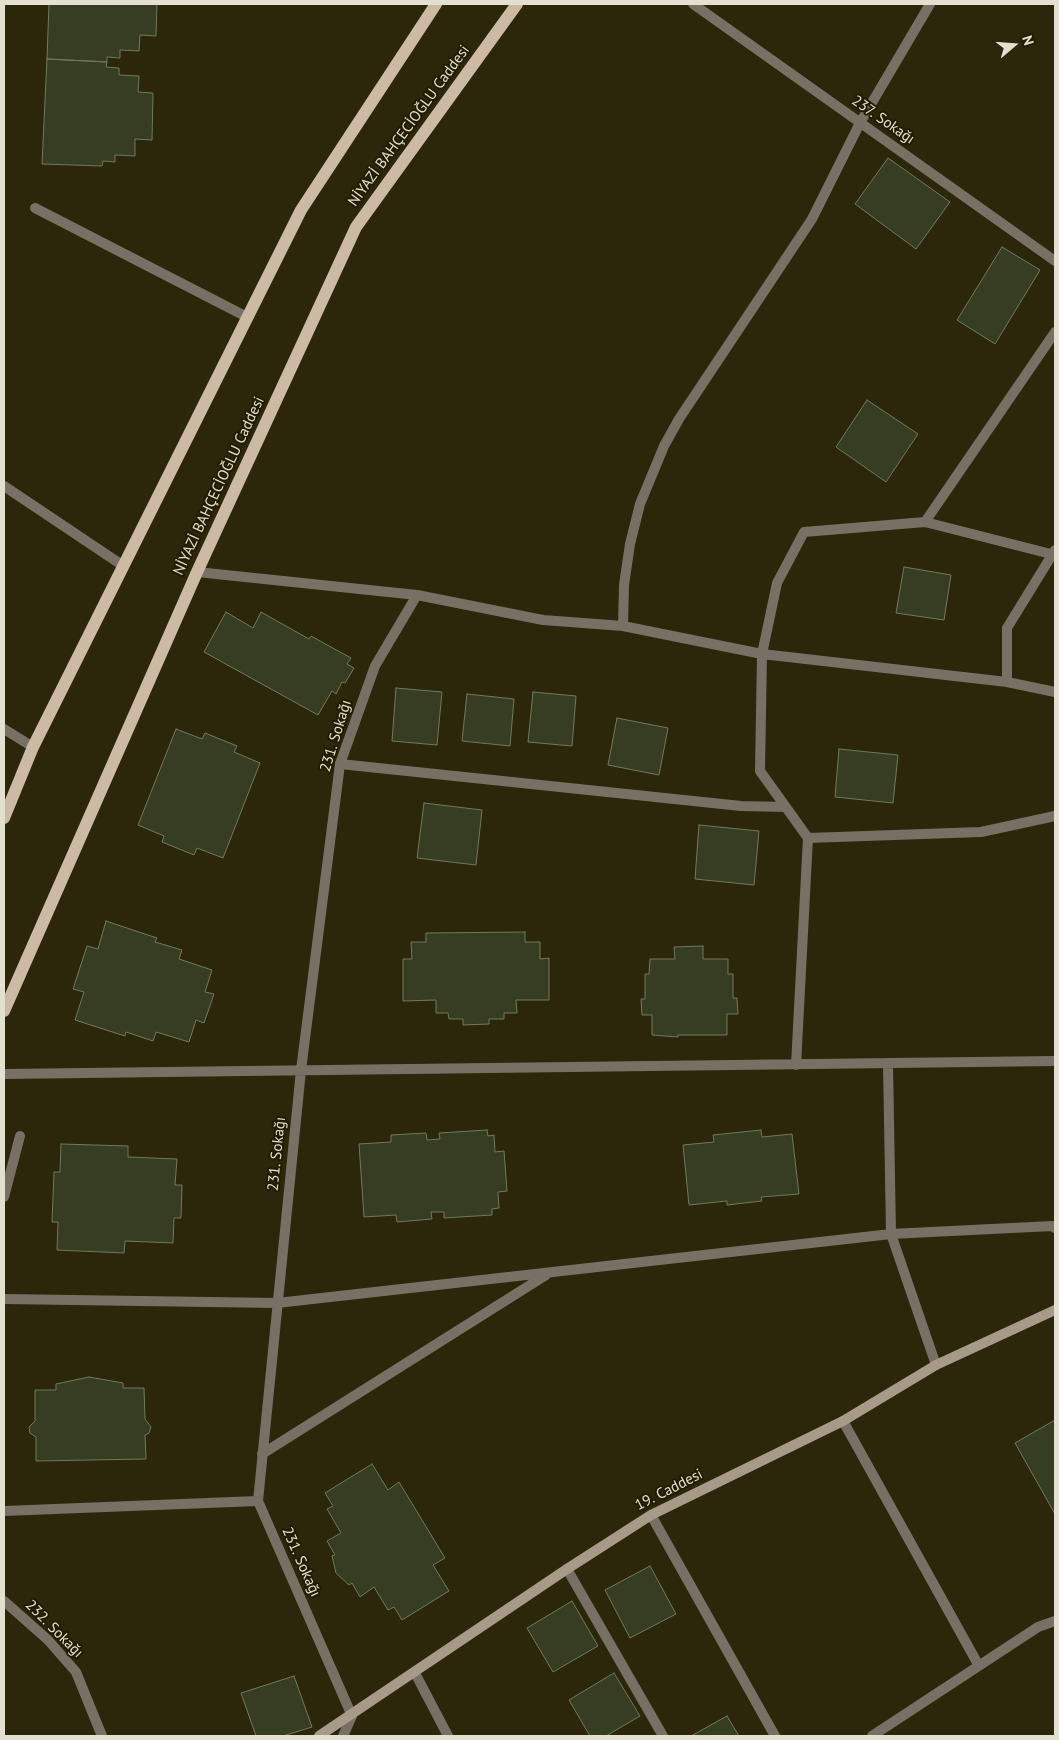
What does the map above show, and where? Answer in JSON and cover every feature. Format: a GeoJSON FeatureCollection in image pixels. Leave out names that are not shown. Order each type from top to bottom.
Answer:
{"type":"FeatureCollection","features":[{"type":"Feature","properties":{"kind":"main road"},"geometry":{"type":"LineString","coordinates":[[4,818],[33,747],[122,565],[301,210],[436,4]]}},
{"type":"Feature","properties":{"kind":"main road","name":"NİYAZİ BAHÇECİOĞLU Caddesi"},"geometry":{"type":"LineString","coordinates":[[4,1011],[197,572],[356,227],[516,4]]}},
{"type":"Feature","properties":{"kind":"street","name":"237. Sokağı"},"geometry":{"type":"LineString","coordinates":[[693,4],[1055,261]]}},
{"type":"Feature","properties":{"kind":"street"},"geometry":{"type":"LineString","coordinates":[[623,626],[624,585],[630,544],[643,497],[664,446],[679,419],[812,219],[860,123],[930,4]]}},
{"type":"Feature","properties":{"kind":"street"},"geometry":{"type":"LineString","coordinates":[[35,208],[247,317]]}},
{"type":"Feature","properties":{"kind":"street"},"geometry":{"type":"LineString","coordinates":[[925,522],[1055,332]]}},
{"type":"Feature","properties":{"kind":"street"},"geometry":{"type":"LineString","coordinates":[[4,486],[122,565]]}},
{"type":"Feature","properties":{"kind":"street"},"geometry":{"type":"LineString","coordinates":[[796,1064],[808,838],[760,771],[762,654],[777,583],[804,532],[925,522],[1053,551],[1007,628],[1007,682]]}},
{"type":"Feature","properties":{"kind":"street"},"geometry":{"type":"LineString","coordinates":[[197,572],[417,595],[543,620],[623,626],[762,654],[1007,682],[1055,692]]}},
{"type":"Feature","properties":{"kind":"street","name":"231. Sokağı"},"geometry":{"type":"LineString","coordinates":[[352,1716],[258,1501],[300,1070],[340,764],[375,666],[417,595]]}},
{"type":"Feature","properties":{"kind":"street"},"geometry":{"type":"LineString","coordinates":[[4,729],[33,747]]}},
{"type":"Feature","properties":{"kind":"street"},"geometry":{"type":"LineString","coordinates":[[340,764],[741,806],[785,807]]}},
{"type":"Feature","properties":{"kind":"street"},"geometry":{"type":"LineString","coordinates":[[808,838],[981,832],[1055,816]]}},
{"type":"Feature","properties":{"kind":"street"},"geometry":{"type":"LineString","coordinates":[[4,1074],[1055,1061]]}},
{"type":"Feature","properties":{"kind":"street"},"geometry":{"type":"LineString","coordinates":[[888,1063],[891,1234],[936,1365]]}},
{"type":"Feature","properties":{"kind":"street"},"geometry":{"type":"LineString","coordinates":[[4,1197],[20,1136]]}},
{"type":"Feature","properties":{"kind":"street"},"geometry":{"type":"LineString","coordinates":[[4,1299],[277,1303],[550,1274],[891,1234],[1052,1226],[1055,1228]]}},
{"type":"Feature","properties":{"kind":"street"},"geometry":{"type":"LineString","coordinates":[[262,1454],[550,1274]]}},
{"type":"Feature","properties":{"kind":"street","name":"19. Caddesi"},"geometry":{"type":"LineString","coordinates":[[319,1736],[352,1716],[566,1569],[651,1515],[843,1421],[936,1365],[1055,1310]]}},
{"type":"Feature","properties":{"kind":"street"},"geometry":{"type":"LineString","coordinates":[[843,1421],[979,1666]]}},
{"type":"Feature","properties":{"kind":"street"},"geometry":{"type":"LineString","coordinates":[[4,1511],[258,1501]]}},
{"type":"Feature","properties":{"kind":"street"},"geometry":{"type":"LineString","coordinates":[[651,1515],[775,1736]]}},
{"type":"Feature","properties":{"kind":"street"},"geometry":{"type":"LineString","coordinates":[[566,1569],[663,1736]]}},
{"type":"Feature","properties":{"kind":"street","name":"232. Sokağı"},"geometry":{"type":"LineString","coordinates":[[4,1601],[48,1640],[76,1672],[102,1736]]}},
{"type":"Feature","properties":{"kind":"street"},"geometry":{"type":"LineString","coordinates":[[872,1736],[1038,1628],[1055,1621]]}},
{"type":"Feature","properties":{"kind":"street"},"geometry":{"type":"LineString","coordinates":[[414,1673],[448,1736]]}},
{"type":"Feature","properties":{"kind":"street"},"geometry":{"type":"LineString","coordinates":[[343,1736],[352,1716]]}},
{"type":"Feature","properties":{"kind":"building"},"geometry":{"type":"Polygon","coordinates":[[[49,4],[157,4],[156,36],[140,35],[139,51],[120,50],[120,58],[107,57],[107,62],[47,59],[49,4]]]}},
{"type":"Feature","properties":{"kind":"building"},"geometry":{"type":"Polygon","coordinates":[[[47,59],[107,62],[106,67],[119,68],[119,75],[139,76],[138,92],[153,93],[152,140],[135,139],[135,156],[115,155],[115,162],[103,161],[102,166],[42,164],[47,59]]]}},
{"type":"Feature","properties":{"kind":"building"},"geometry":{"type":"Polygon","coordinates":[[[888,158],[950,202],[916,249],[855,204],[888,158]]]}},
{"type":"Feature","properties":{"kind":"building"},"geometry":{"type":"Polygon","coordinates":[[[1002,247],[1040,270],[995,344],[957,320],[1002,247]]]}},
{"type":"Feature","properties":{"kind":"building"},"geometry":{"type":"Polygon","coordinates":[[[867,400],[918,434],[886,482],[836,447],[867,400]]]}},
{"type":"Feature","properties":{"kind":"building"},"geometry":{"type":"Polygon","coordinates":[[[904,567],[951,575],[944,620],[896,613],[904,567]]]}},
{"type":"Feature","properties":{"kind":"building"},"geometry":{"type":"Polygon","coordinates":[[[226,612],[253,628],[261,612],[309,639],[311,636],[351,658],[347,664],[354,668],[345,683],[342,682],[336,694],[332,691],[318,715],[204,652],[226,612]]]}},
{"type":"Feature","properties":{"kind":"building"},"geometry":{"type":"Polygon","coordinates":[[[396,688],[442,692],[437,745],[392,741],[396,688]]]}},
{"type":"Feature","properties":{"kind":"building"},"geometry":{"type":"Polygon","coordinates":[[[533,692],[576,696],[572,746],[528,742],[533,692]]]}},
{"type":"Feature","properties":{"kind":"building"},"geometry":{"type":"Polygon","coordinates":[[[467,694],[514,699],[510,746],[462,741],[467,694]]]}},
{"type":"Feature","properties":{"kind":"building"},"geometry":{"type":"Polygon","coordinates":[[[617,718],[668,728],[659,775],[608,765],[617,718]]]}},
{"type":"Feature","properties":{"kind":"building"},"geometry":{"type":"Polygon","coordinates":[[[176,729],[202,739],[205,733],[237,746],[234,752],[260,763],[223,858],[197,848],[194,855],[162,842],[164,836],[138,825],[176,729]]]}},
{"type":"Feature","properties":{"kind":"building"},"geometry":{"type":"Polygon","coordinates":[[[839,749],[898,755],[893,803],[835,797],[839,749]]]}},
{"type":"Feature","properties":{"kind":"building"},"geometry":{"type":"Polygon","coordinates":[[[424,803],[482,810],[476,865],[417,858],[424,803]]]}},
{"type":"Feature","properties":{"kind":"building"},"geometry":{"type":"Polygon","coordinates":[[[699,825],[759,831],[754,885],[695,879],[699,825]]]}},
{"type":"Feature","properties":{"kind":"building"},"geometry":{"type":"Polygon","coordinates":[[[106,921],[157,938],[155,942],[182,950],[179,959],[212,970],[205,992],[214,994],[204,1023],[196,1020],[189,1042],[156,1032],[153,1041],[126,1032],[125,1036],[75,1020],[84,992],[73,989],[87,946],[98,949],[106,921]]]}},
{"type":"Feature","properties":{"kind":"building"},"geometry":{"type":"Polygon","coordinates":[[[525,932],[525,942],[540,942],[540,959],[549,958],[549,1000],[516,1000],[517,1013],[504,1013],[504,1019],[489,1019],[489,1024],[463,1025],[463,1019],[449,1019],[448,1013],[436,1013],[436,1000],[403,1001],[403,959],[412,959],[411,942],[426,942],[426,933],[525,932]]]}},
{"type":"Feature","properties":{"kind":"building"},"geometry":{"type":"Polygon","coordinates":[[[703,946],[703,959],[728,959],[728,974],[733,974],[733,998],[737,998],[738,1014],[727,1014],[727,1035],[678,1035],[678,1037],[652,1035],[652,1015],[642,1015],[641,999],[645,999],[645,974],[649,974],[650,959],[675,959],[674,947],[703,946]]]}},
{"type":"Feature","properties":{"kind":"building"},"geometry":{"type":"Polygon","coordinates":[[[487,1130],[488,1136],[494,1135],[495,1152],[504,1151],[507,1191],[498,1192],[499,1208],[492,1209],[492,1215],[444,1218],[444,1212],[431,1212],[432,1219],[397,1222],[396,1215],[364,1217],[359,1144],[391,1142],[391,1135],[426,1133],[427,1140],[440,1139],[439,1133],[487,1130]]]}},
{"type":"Feature","properties":{"kind":"building"},"geometry":{"type":"Polygon","coordinates":[[[761,1130],[762,1137],[792,1134],[799,1194],[761,1197],[762,1201],[727,1205],[727,1201],[689,1205],[683,1145],[714,1142],[713,1135],[761,1130]]]}},
{"type":"Feature","properties":{"kind":"building"},"geometry":{"type":"Polygon","coordinates":[[[61,1144],[128,1146],[128,1157],[177,1159],[175,1185],[182,1185],[181,1218],[174,1218],[173,1243],[125,1241],[124,1253],[57,1250],[58,1222],[52,1222],[54,1172],[60,1172],[61,1144]]]}},
{"type":"Feature","properties":{"kind":"building"},"geometry":{"type":"Polygon","coordinates":[[[89,1377],[123,1383],[123,1388],[144,1388],[145,1419],[151,1427],[149,1433],[145,1435],[146,1459],[36,1461],[36,1437],[30,1433],[29,1427],[35,1421],[35,1390],[56,1390],[56,1384],[89,1377]]]}},
{"type":"Feature","properties":{"kind":"building"},"geometry":{"type":"Polygon","coordinates":[[[1055,1420],[1055,1514],[1015,1443],[1055,1420]]]}},
{"type":"Feature","properties":{"kind":"building"},"geometry":{"type":"Polygon","coordinates":[[[372,1464],[388,1490],[399,1482],[445,1558],[433,1565],[449,1591],[402,1620],[394,1607],[388,1610],[374,1587],[360,1597],[352,1583],[349,1585],[336,1573],[332,1556],[335,1555],[327,1541],[341,1533],[327,1509],[333,1506],[325,1493],[372,1464]]]}},
{"type":"Feature","properties":{"kind":"building"},"geometry":{"type":"Polygon","coordinates":[[[650,1566],[676,1614],[630,1638],[605,1590],[650,1566]]]}},
{"type":"Feature","properties":{"kind":"building"},"geometry":{"type":"Polygon","coordinates":[[[572,1601],[598,1646],[553,1672],[527,1628],[572,1601]]]}},
{"type":"Feature","properties":{"kind":"building"},"geometry":{"type":"Polygon","coordinates":[[[614,1673],[640,1716],[606,1736],[590,1736],[569,1700],[614,1673]]]}},
{"type":"Feature","properties":{"kind":"building"},"geometry":{"type":"Polygon","coordinates":[[[294,1676],[312,1727],[283,1736],[256,1736],[241,1693],[294,1676]]]}},
{"type":"Feature","properties":{"kind":"building"},"geometry":{"type":"Polygon","coordinates":[[[727,1716],[739,1736],[691,1736],[727,1716]]]}}]}
